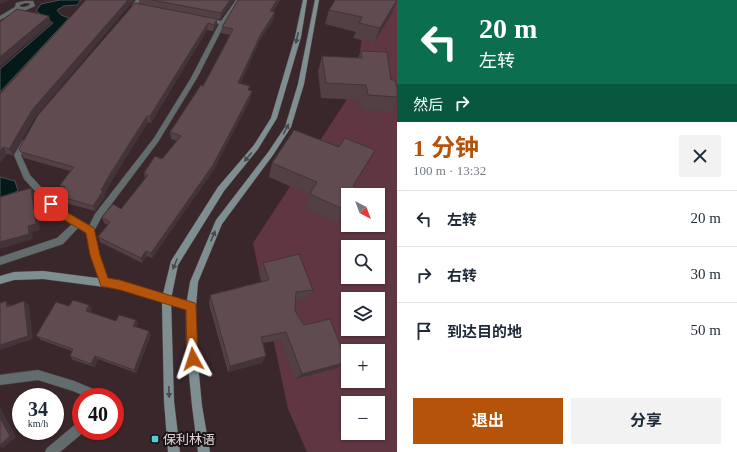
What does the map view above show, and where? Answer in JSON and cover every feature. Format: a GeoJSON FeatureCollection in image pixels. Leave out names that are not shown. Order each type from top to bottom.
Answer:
{"type":"FeatureCollection","features":[{"type":"Feature","properties":{"kind":"street"},"geometry":{"type":"LineString","coordinates":[[104,282],[95,255],[90,231],[98,216],[156,140],[194,78],[222,23],[238,0]]}},
{"type":"Feature","properties":{"kind":"street"},"geometry":{"type":"LineString","coordinates":[[174,452],[169,401],[166,299],[174,264],[221,189],[256,147],[274,118],[298,37],[305,0]]}},
{"type":"Feature","properties":{"kind":"street"},"geometry":{"type":"LineString","coordinates":[[204,452],[197,406],[191,343],[191,306],[194,282],[219,222],[271,153],[288,127],[301,84],[317,0]]}},
{"type":"Feature","properties":{"kind":"street"},"geometry":{"type":"LineString","coordinates":[[129,12],[136,3],[148,9]]}},
{"type":"Feature","properties":{"kind":"street"},"geometry":{"type":"LineString","coordinates":[[0,18],[17,8]]}},
{"type":"Feature","properties":{"kind":"street"},"geometry":{"type":"LineString","coordinates":[[208,20],[222,23]]}},
{"type":"Feature","properties":{"kind":"street"},"geometry":{"type":"LineString","coordinates":[[28,137],[17,155],[27,177],[60,213],[90,231]]}},
{"type":"Feature","properties":{"kind":"street"},"geometry":{"type":"LineString","coordinates":[[0,261],[60,240],[78,223]]}},
{"type":"Feature","properties":{"kind":"street"},"geometry":{"type":"LineString","coordinates":[[0,280],[14,276],[43,275],[104,282],[120,285],[191,306]]}},
{"type":"Feature","properties":{"kind":"street"},"geometry":{"type":"LineString","coordinates":[[0,380],[38,375],[79,388]]}},
{"type":"Feature","properties":{"kind":"street"},"geometry":{"type":"LineString","coordinates":[[51,452],[72,434]]}},
{"type":"Feature","properties":{"kind":"shaded area"},"geometry":{"type":"Polygon","coordinates":[[[60,0],[81,0],[77,5],[64,6],[57,10],[61,15],[69,18],[0,92],[0,69],[53,23],[36,11],[41,4],[60,0]]]}},
{"type":"Feature","properties":{"kind":"shaded area"},"geometry":{"type":"Polygon","coordinates":[[[365,0],[397,0],[397,452],[307,452],[288,409],[253,243],[355,87],[365,15],[365,0]]]}},
{"type":"Feature","properties":{"kind":"shaded area"},"geometry":{"type":"Polygon","coordinates":[[[0,177],[15,181],[18,191],[0,198],[0,177]]]}},
{"type":"Feature","properties":{"kind":"building"},"geometry":{"type":"Polygon","coordinates":[[[86,0],[128,0],[32,110],[9,149],[3,147],[0,152],[0,94],[86,0]]]}},
{"type":"Feature","properties":{"kind":"building"},"geometry":{"type":"Polygon","coordinates":[[[152,0],[230,0],[221,13],[152,0]]]}},
{"type":"Feature","properties":{"kind":"building"},"geometry":{"type":"Polygon","coordinates":[[[238,0],[277,0],[270,11],[275,12],[261,34],[238,83],[250,86],[248,90],[252,91],[213,165],[151,253],[146,251],[141,258],[98,237],[110,222],[102,217],[113,204],[121,209],[148,175],[144,173],[155,156],[162,159],[181,136],[170,132],[201,85],[203,86],[224,47],[233,29],[222,27],[238,0]]]}},
{"type":"Feature","properties":{"kind":"building"},"geometry":{"type":"Polygon","coordinates":[[[335,0],[397,0],[380,28],[359,23],[362,17],[329,10],[335,0]]]}},
{"type":"Feature","properties":{"kind":"building"},"geometry":{"type":"Polygon","coordinates":[[[135,3],[217,19],[214,25],[208,23],[150,116],[147,116],[110,174],[101,190],[103,191],[93,206],[59,196],[65,187],[60,185],[74,167],[21,152],[19,149],[38,115],[135,3]]]}},
{"type":"Feature","properties":{"kind":"building"},"geometry":{"type":"Polygon","coordinates":[[[17,9],[49,16],[0,57],[0,22],[17,9]]]}},
{"type":"Feature","properties":{"kind":"building"},"geometry":{"type":"Polygon","coordinates":[[[361,51],[387,52],[391,80],[395,80],[397,97],[368,95],[366,85],[326,83],[322,56],[362,58],[361,51]]]}},
{"type":"Feature","properties":{"kind":"building"},"geometry":{"type":"Polygon","coordinates":[[[294,130],[339,147],[345,138],[375,150],[353,186],[358,188],[341,188],[341,208],[310,194],[317,182],[272,163],[294,130]]]}},
{"type":"Feature","properties":{"kind":"building"},"geometry":{"type":"Polygon","coordinates":[[[31,188],[36,224],[28,226],[29,234],[0,242],[0,197],[31,188]]]}},
{"type":"Feature","properties":{"kind":"building"},"geometry":{"type":"Polygon","coordinates":[[[299,254],[313,290],[296,292],[295,311],[304,325],[330,319],[341,347],[341,364],[302,374],[286,332],[261,337],[266,356],[230,366],[210,295],[269,280],[263,263],[299,254]]]}},
{"type":"Feature","properties":{"kind":"building"},"geometry":{"type":"Polygon","coordinates":[[[73,300],[89,305],[86,311],[116,321],[119,315],[136,320],[133,326],[149,331],[134,370],[95,356],[91,364],[70,356],[73,349],[36,336],[56,302],[69,306],[73,300]]]}},
{"type":"Feature","properties":{"kind":"building"},"geometry":{"type":"Polygon","coordinates":[[[6,301],[7,307],[24,301],[28,336],[0,345],[0,303],[6,301]]]}},
{"type":"Feature","properties":{"kind":"building"},"geometry":{"type":"Polygon","coordinates":[[[0,418],[10,436],[0,445],[0,418]]]}},
{"type":"Feature","properties":{"kind":"place","name":"保利林语"},"geometry":{"type":"Point","coordinates":[155,439]}},
{"type":"Feature","properties":{"kind":"route"},"geometry":{"type":"LineString","coordinates":[[51,204],[60,213],[90,231],[95,255],[104,282],[120,285],[191,306],[191,343],[193,359]]}}]}
